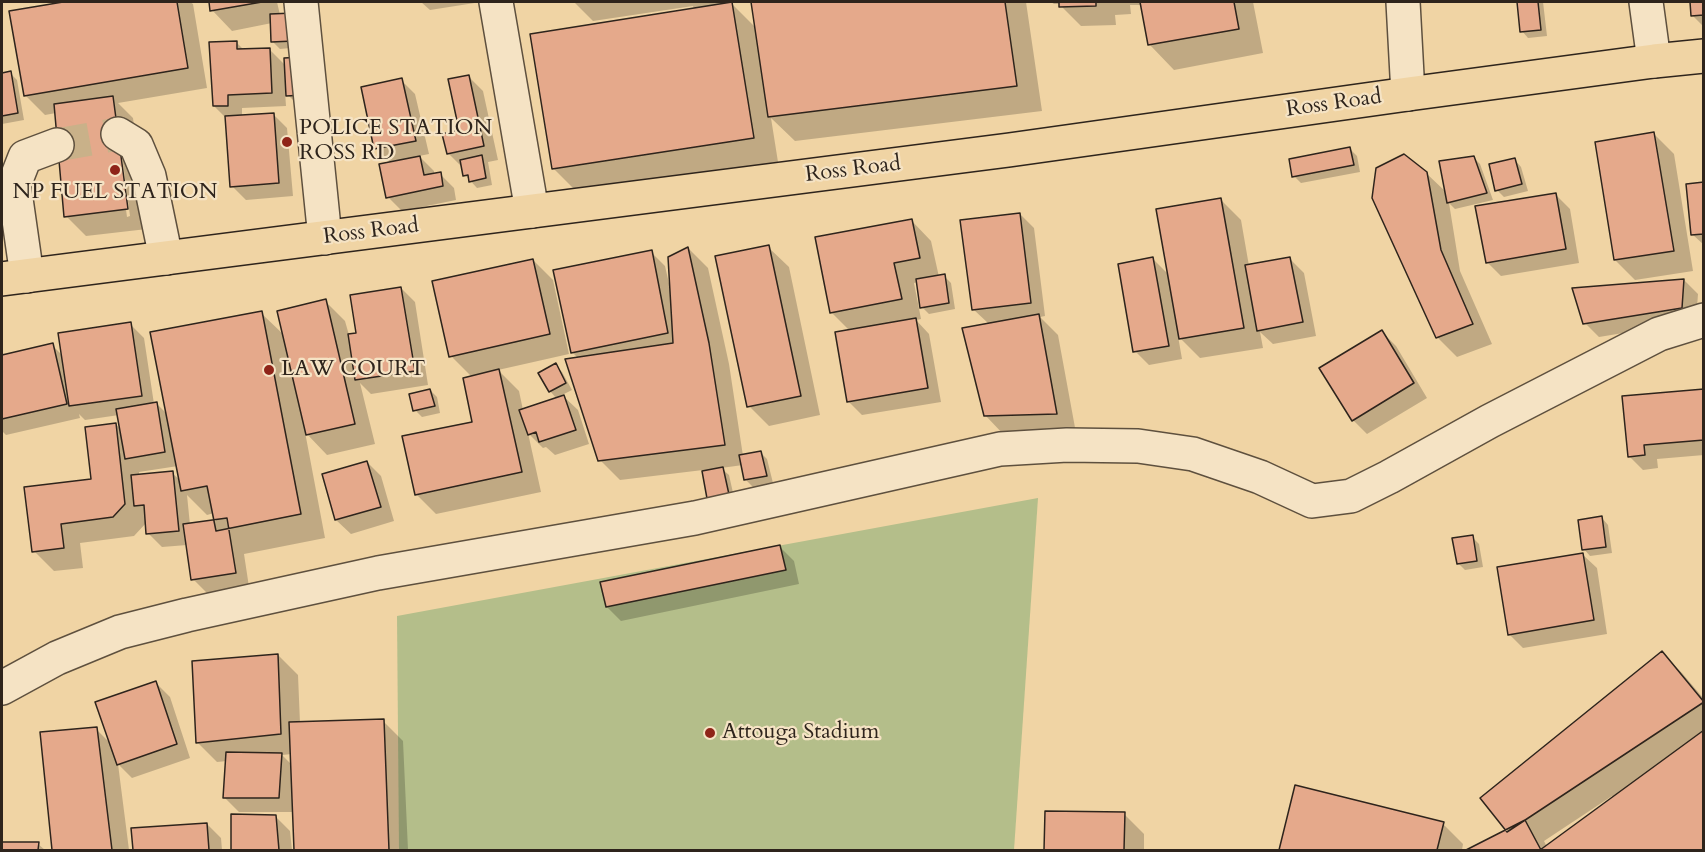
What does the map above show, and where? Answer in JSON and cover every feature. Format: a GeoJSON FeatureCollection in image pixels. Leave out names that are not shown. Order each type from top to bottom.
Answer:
{"type":"FeatureCollection","features":[{"type":"Feature","properties":{"kind":"main road","name":"Ross Road"},"geometry":{"type":"LineString","coordinates":[[14,277],[1009,150],[1408,93],[1704,56]]}},
{"type":"Feature","properties":{"kind":"street"},"geometry":{"type":"LineString","coordinates":[[301,2],[325,238]]}},
{"type":"Feature","properties":{"kind":"street"},"geometry":{"type":"LineString","coordinates":[[496,2],[532,211]]}},
{"type":"Feature","properties":{"kind":"street"},"geometry":{"type":"LineString","coordinates":[[1403,2],[1408,93]]}},
{"type":"Feature","properties":{"kind":"street"},"geometry":{"type":"LineString","coordinates":[[1646,2],[1654,61]]}},
{"type":"Feature","properties":{"kind":"street"},"geometry":{"type":"LineString","coordinates":[[118,134],[136,145],[149,176],[165,258]]}},
{"type":"Feature","properties":{"kind":"street"},"geometry":{"type":"LineString","coordinates":[[14,277],[14,185],[25,157],[57,145]]}},
{"type":"Feature","properties":{"kind":"street"},"geometry":{"type":"LineString","coordinates":[[2,688],[57,658],[120,632],[187,615],[378,573],[695,519],[1000,449],[1138,446],[1193,454],[1260,477],[1312,501],[1351,496],[1659,334],[1704,320]]}},
{"type":"Feature","properties":{"kind":"green space","name":"Attouga Stadium"},"geometry":{"type":"Polygon","coordinates":[[[1038,498],[1014,850],[399,850],[397,616],[1038,498]]]}},
{"type":"Feature","properties":{"kind":"building"},"geometry":{"type":"Polygon","coordinates":[[[63,2],[177,2],[188,68],[24,96],[9,11],[63,2]]]}},
{"type":"Feature","properties":{"kind":"building"},"geometry":{"type":"Polygon","coordinates":[[[209,2],[262,2],[210,11],[209,2]]]}},
{"type":"Feature","properties":{"kind":"building"},"geometry":{"type":"Polygon","coordinates":[[[732,2],[754,138],[552,169],[530,34],[732,2]]]}},
{"type":"Feature","properties":{"kind":"building"},"geometry":{"type":"Polygon","coordinates":[[[751,2],[1005,2],[1017,86],[768,117],[751,2]]]}},
{"type":"Feature","properties":{"kind":"building"},"geometry":{"type":"Polygon","coordinates":[[[1059,2],[1096,2],[1096,6],[1059,7],[1059,2]]]}},
{"type":"Feature","properties":{"kind":"building"},"geometry":{"type":"Polygon","coordinates":[[[1140,2],[1234,2],[1239,29],[1148,45],[1140,2]]]}},
{"type":"Feature","properties":{"kind":"building"},"geometry":{"type":"Polygon","coordinates":[[[1517,2],[1538,2],[1541,30],[1520,32],[1517,2]]]}},
{"type":"Feature","properties":{"kind":"building"},"geometry":{"type":"Polygon","coordinates":[[[1690,2],[1704,2],[1704,15],[1691,16],[1690,2]]]}},
{"type":"Feature","properties":{"kind":"building"},"geometry":{"type":"Polygon","coordinates":[[[293,13],[294,41],[271,42],[270,14],[293,13]]]}},
{"type":"Feature","properties":{"kind":"building"},"geometry":{"type":"Polygon","coordinates":[[[237,41],[237,49],[270,48],[272,93],[228,95],[228,106],[213,106],[209,42],[237,41]]]}},
{"type":"Feature","properties":{"kind":"building"},"geometry":{"type":"Polygon","coordinates":[[[302,57],[304,95],[286,96],[284,58],[302,57]]]}},
{"type":"Feature","properties":{"kind":"building"},"geometry":{"type":"Polygon","coordinates":[[[11,71],[18,113],[2,116],[2,73],[11,71]]]}},
{"type":"Feature","properties":{"kind":"building"},"geometry":{"type":"Polygon","coordinates":[[[469,75],[484,146],[447,154],[442,134],[459,130],[448,79],[469,75]]]}},
{"type":"Feature","properties":{"kind":"building"},"geometry":{"type":"Polygon","coordinates":[[[402,78],[416,141],[374,149],[361,87],[402,78]]]}},
{"type":"Feature","properties":{"kind":"building"},"geometry":{"type":"Polygon","coordinates":[[[113,96],[128,209],[64,217],[54,104],[113,96]]]}},
{"type":"Feature","properties":{"kind":"building"},"geometry":{"type":"Polygon","coordinates":[[[274,113],[279,183],[230,187],[225,116],[274,113]]]}},
{"type":"Feature","properties":{"kind":"building"},"geometry":{"type":"Polygon","coordinates":[[[1654,132],[1674,251],[1614,260],[1595,142],[1654,132]]]}},
{"type":"Feature","properties":{"kind":"building"},"geometry":{"type":"Polygon","coordinates":[[[1350,147],[1354,165],[1292,177],[1289,159],[1350,147]]]}},
{"type":"Feature","properties":{"kind":"building"},"geometry":{"type":"Polygon","coordinates":[[[1404,154],[1427,172],[1441,250],[1473,324],[1436,338],[1372,198],[1376,168],[1404,154]]]}},
{"type":"Feature","properties":{"kind":"building"},"geometry":{"type":"Polygon","coordinates":[[[482,155],[486,178],[469,182],[468,175],[463,176],[460,160],[482,155]]]}},
{"type":"Feature","properties":{"kind":"building"},"geometry":{"type":"Polygon","coordinates":[[[420,156],[424,175],[441,172],[443,186],[386,198],[379,164],[420,156]]]}},
{"type":"Feature","properties":{"kind":"building"},"geometry":{"type":"Polygon","coordinates":[[[1474,156],[1487,193],[1447,203],[1439,161],[1474,156]]]}},
{"type":"Feature","properties":{"kind":"building"},"geometry":{"type":"Polygon","coordinates":[[[1515,158],[1522,184],[1495,191],[1489,164],[1515,158]]]}},
{"type":"Feature","properties":{"kind":"building"},"geometry":{"type":"Polygon","coordinates":[[[1704,182],[1704,234],[1691,235],[1686,184],[1704,182]]]}},
{"type":"Feature","properties":{"kind":"building"},"geometry":{"type":"Polygon","coordinates":[[[1556,193],[1566,249],[1486,263],[1475,206],[1556,193]]]}},
{"type":"Feature","properties":{"kind":"building"},"geometry":{"type":"Polygon","coordinates":[[[1221,198],[1244,328],[1179,339],[1156,209],[1221,198]]]}},
{"type":"Feature","properties":{"kind":"building"},"geometry":{"type":"Polygon","coordinates":[[[1020,213],[1031,303],[972,310],[960,220],[1020,213]]]}},
{"type":"Feature","properties":{"kind":"building"},"geometry":{"type":"Polygon","coordinates":[[[912,219],[920,258],[894,263],[902,299],[830,313],[815,237],[912,219]]]}},
{"type":"Feature","properties":{"kind":"building"},"geometry":{"type":"Polygon","coordinates":[[[769,245],[801,396],[747,407],[715,256],[769,245]]]}},
{"type":"Feature","properties":{"kind":"building"},"geometry":{"type":"Polygon","coordinates":[[[688,247],[709,343],[725,445],[598,461],[565,359],[673,343],[668,257],[688,247]]]}},
{"type":"Feature","properties":{"kind":"building"},"geometry":{"type":"Polygon","coordinates":[[[652,250],[668,333],[571,353],[553,270],[652,250]]]}},
{"type":"Feature","properties":{"kind":"building"},"geometry":{"type":"Polygon","coordinates":[[[1153,257],[1169,346],[1133,352],[1118,264],[1153,257]]]}},
{"type":"Feature","properties":{"kind":"building"},"geometry":{"type":"Polygon","coordinates":[[[1290,257],[1303,322],[1257,331],[1245,265],[1290,257]]]}},
{"type":"Feature","properties":{"kind":"building"},"geometry":{"type":"Polygon","coordinates":[[[533,259],[550,334],[449,357],[432,281],[533,259]]]}},
{"type":"Feature","properties":{"kind":"building"},"geometry":{"type":"Polygon","coordinates":[[[945,274],[949,303],[920,308],[916,279],[945,274]]]}},
{"type":"Feature","properties":{"kind":"building"},"geometry":{"type":"Polygon","coordinates":[[[1684,279],[1682,308],[1583,324],[1572,288],[1684,279]]]}},
{"type":"Feature","properties":{"kind":"building"},"geometry":{"type":"Polygon","coordinates":[[[401,287],[415,371],[355,380],[348,334],[356,333],[350,295],[401,287]]]}},
{"type":"Feature","properties":{"kind":"building"},"geometry":{"type":"Polygon","coordinates":[[[326,299],[355,424],[306,435],[277,311],[326,299]]]}},
{"type":"Feature","properties":{"kind":"building"},"geometry":{"type":"Polygon","coordinates":[[[262,311],[301,514],[216,531],[207,486],[181,491],[150,332],[262,311]]]}},
{"type":"Feature","properties":{"kind":"building"},"geometry":{"type":"Polygon","coordinates":[[[1039,314],[1057,414],[984,416],[962,328],[1039,314]]]}},
{"type":"Feature","properties":{"kind":"building"},"geometry":{"type":"Polygon","coordinates":[[[916,318],[928,388],[847,402],[835,332],[916,318]]]}},
{"type":"Feature","properties":{"kind":"building"},"geometry":{"type":"Polygon","coordinates":[[[131,322],[142,396],[69,406],[58,333],[131,322]]]}},
{"type":"Feature","properties":{"kind":"building"},"geometry":{"type":"Polygon","coordinates":[[[1382,330],[1414,383],[1352,421],[1319,368],[1382,330]]]}},
{"type":"Feature","properties":{"kind":"building"},"geometry":{"type":"Polygon","coordinates":[[[53,343],[67,404],[2,419],[2,355],[53,343]]]}},
{"type":"Feature","properties":{"kind":"building"},"geometry":{"type":"Polygon","coordinates":[[[556,363],[566,383],[549,392],[538,373],[556,363]]]}},
{"type":"Feature","properties":{"kind":"building"},"geometry":{"type":"Polygon","coordinates":[[[499,369],[522,472],[415,495],[402,436],[472,422],[463,378],[499,369]]]}},
{"type":"Feature","properties":{"kind":"building"},"geometry":{"type":"Polygon","coordinates":[[[430,389],[435,406],[413,411],[409,394],[430,389]]]}},
{"type":"Feature","properties":{"kind":"building"},"geometry":{"type":"Polygon","coordinates":[[[1704,389],[1704,440],[1644,445],[1645,455],[1628,457],[1622,396],[1704,389]]]}},
{"type":"Feature","properties":{"kind":"building"},"geometry":{"type":"Polygon","coordinates":[[[564,395],[576,430],[539,442],[536,432],[528,435],[519,410],[564,395]]]}},
{"type":"Feature","properties":{"kind":"building"},"geometry":{"type":"Polygon","coordinates":[[[157,402],[165,452],[125,459],[116,409],[157,402]]]}},
{"type":"Feature","properties":{"kind":"building"},"geometry":{"type":"Polygon","coordinates":[[[116,423],[125,504],[113,517],[61,524],[64,548],[32,552],[24,487],[91,479],[85,427],[116,423]]]}},
{"type":"Feature","properties":{"kind":"building"},"geometry":{"type":"Polygon","coordinates":[[[761,451],[767,476],[744,480],[739,455],[761,451]]]}},
{"type":"Feature","properties":{"kind":"building"},"geometry":{"type":"Polygon","coordinates":[[[367,461],[381,507],[335,520],[322,474],[367,461]]]}},
{"type":"Feature","properties":{"kind":"building"},"geometry":{"type":"Polygon","coordinates":[[[723,467],[730,499],[708,504],[702,471],[723,467]]]}},
{"type":"Feature","properties":{"kind":"building"},"geometry":{"type":"Polygon","coordinates":[[[173,471],[179,531],[146,534],[144,505],[134,506],[131,475],[173,471]]]}},
{"type":"Feature","properties":{"kind":"building"},"geometry":{"type":"Polygon","coordinates":[[[1602,516],[1606,547],[1582,550],[1578,520],[1602,516]]]}},
{"type":"Feature","properties":{"kind":"building"},"geometry":{"type":"Polygon","coordinates":[[[227,518],[236,573],[191,580],[183,524],[227,518]]]}},
{"type":"Feature","properties":{"kind":"building"},"geometry":{"type":"Polygon","coordinates":[[[1473,535],[1477,561],[1457,564],[1452,538],[1473,535]]]}},
{"type":"Feature","properties":{"kind":"building"},"geometry":{"type":"Polygon","coordinates":[[[780,545],[786,570],[606,607],[600,582],[780,545]]]}},
{"type":"Feature","properties":{"kind":"building"},"geometry":{"type":"Polygon","coordinates":[[[1583,553],[1594,620],[1508,635],[1497,567],[1583,553]]]}},
{"type":"Feature","properties":{"kind":"building"},"geometry":{"type":"Polygon","coordinates":[[[1662,651],[1704,702],[1507,832],[1480,798],[1662,651]]]}},
{"type":"Feature","properties":{"kind":"building"},"geometry":{"type":"Polygon","coordinates":[[[278,654],[281,734],[196,743],[192,661],[278,654]]]}},
{"type":"Feature","properties":{"kind":"building"},"geometry":{"type":"Polygon","coordinates":[[[156,681],[177,744],[117,765],[95,702],[156,681]]]}},
{"type":"Feature","properties":{"kind":"building"},"geometry":{"type":"Polygon","coordinates":[[[384,719],[389,850],[294,850],[289,722],[384,719]]]}},
{"type":"Feature","properties":{"kind":"building"},"geometry":{"type":"Polygon","coordinates":[[[97,727],[112,850],[52,850],[40,732],[97,727]]]}},
{"type":"Feature","properties":{"kind":"building"},"geometry":{"type":"Polygon","coordinates":[[[1704,730],[1704,850],[1540,850],[1704,730]]]}},
{"type":"Feature","properties":{"kind":"building"},"geometry":{"type":"Polygon","coordinates":[[[226,752],[282,753],[279,798],[223,798],[226,752]]]}},
{"type":"Feature","properties":{"kind":"building"},"geometry":{"type":"Polygon","coordinates":[[[1295,785],[1444,822],[1437,850],[1279,850],[1295,785]]]}},
{"type":"Feature","properties":{"kind":"building"},"geometry":{"type":"Polygon","coordinates":[[[1045,811],[1125,812],[1124,850],[1044,850],[1045,811]]]}},
{"type":"Feature","properties":{"kind":"building"},"geometry":{"type":"Polygon","coordinates":[[[231,814],[276,815],[279,850],[231,850],[231,814]]]}},
{"type":"Feature","properties":{"kind":"building"},"geometry":{"type":"Polygon","coordinates":[[[1525,820],[1541,850],[1466,850],[1525,820]]]}},
{"type":"Feature","properties":{"kind":"building"},"geometry":{"type":"Polygon","coordinates":[[[207,823],[209,850],[133,850],[131,828],[207,823]]]}},
{"type":"Feature","properties":{"kind":"building"},"geometry":{"type":"Polygon","coordinates":[[[2,842],[39,842],[38,850],[2,850],[2,842]]]}},
{"type":"Feature","properties":{"kind":"tunnel"},"geometry":{"type":"LineString","coordinates":[[57,145],[118,134]]}},
{"type":"Feature","properties":{"kind":"place","name":"POLICE STATION ROSS RD"},"geometry":{"type":"Point","coordinates":[287,142]}},
{"type":"Feature","properties":{"kind":"place","name":"NP FUEL STATION"},"geometry":{"type":"Point","coordinates":[115,170]}},
{"type":"Feature","properties":{"kind":"place","name":"LAW COURT"},"geometry":{"type":"Point","coordinates":[269,370]}},
{"type":"Feature","properties":{"kind":"place","name":"Attouga Stadium"},"geometry":{"type":"Point","coordinates":[710,733]}}]}
